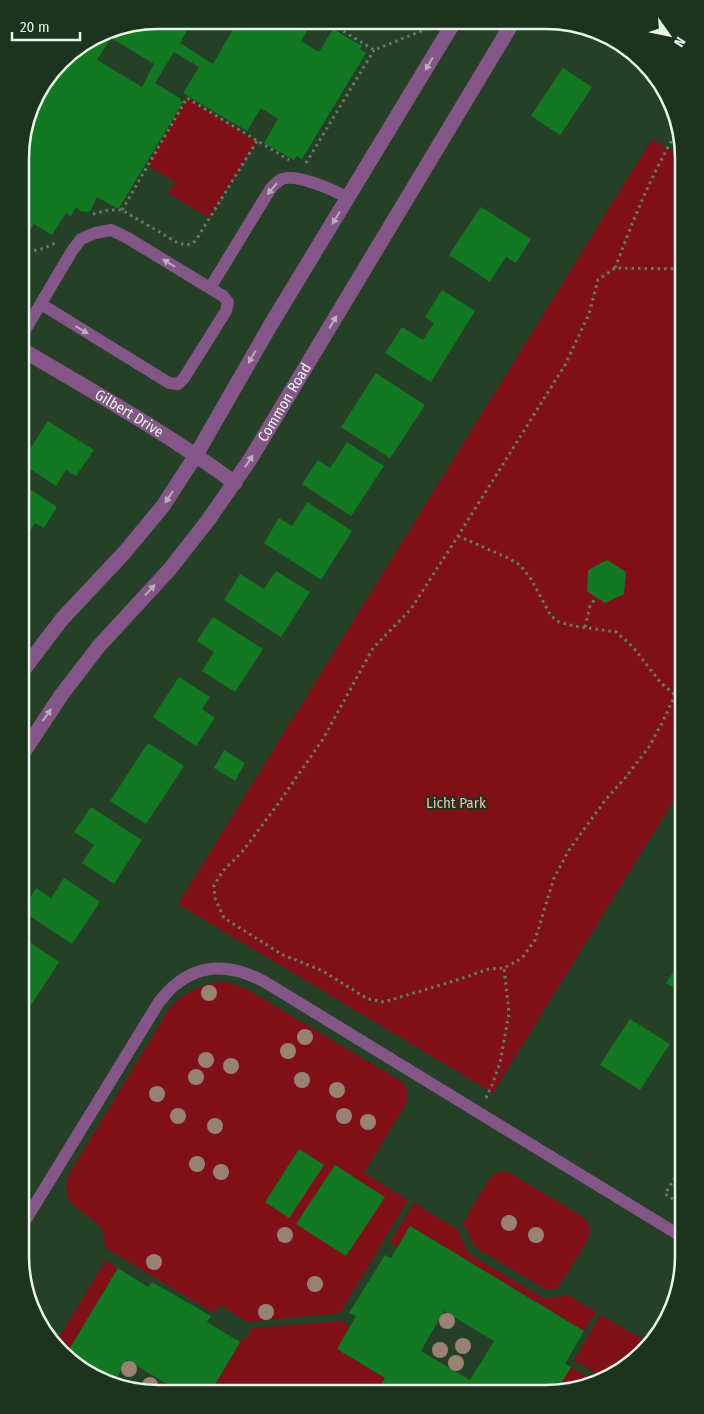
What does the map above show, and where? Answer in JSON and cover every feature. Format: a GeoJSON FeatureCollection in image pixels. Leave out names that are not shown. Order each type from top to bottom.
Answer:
{"type":"FeatureCollection","features":[{"type":"Feature","properties":{"kind":"street"},"geometry":{"type":"LineString","coordinates":[[29,662],[62,619],[124,553],[163,506],[196,455],[270,326],[450,29]]}},
{"type":"Feature","properties":{"kind":"street","name":"Common Road"},"geometry":{"type":"LineString","coordinates":[[29,743],[62,694],[99,646],[170,569],[235,484],[509,29]]}},
{"type":"Feature","properties":{"kind":"street","name":"Gilbert Drive"},"geometry":{"type":"LineString","coordinates":[[29,354],[147,424],[196,455],[235,484]]}},
{"type":"Feature","properties":{"kind":"lane"},"geometry":{"type":"LineString","coordinates":[[210,288],[271,188],[281,179],[290,177],[313,183],[338,192],[348,198]]}},
{"type":"Feature","properties":{"kind":"lane"},"geometry":{"type":"LineString","coordinates":[[29,324],[72,251],[81,239],[95,233],[111,230],[126,237],[223,296],[228,302],[226,311],[184,378],[178,384],[169,383],[41,304]]}},
{"type":"Feature","properties":{"kind":"lane"},"geometry":{"type":"LineString","coordinates":[[29,1215],[159,1002],[174,985],[194,972],[214,968],[250,974],[675,1232]]}},
{"type":"Feature","properties":{"kind":"path"},"geometry":{"type":"LineString","coordinates":[[339,29],[374,50]]}},
{"type":"Feature","properties":{"kind":"path"},"geometry":{"type":"LineString","coordinates":[[302,168],[374,50],[425,29]]}},
{"type":"Feature","properties":{"kind":"path"},"geometry":{"type":"LineString","coordinates":[[122,210],[186,98],[295,163]]}},
{"type":"Feature","properties":{"kind":"path"},"geometry":{"type":"LineString","coordinates":[[458,536],[520,565],[531,579],[551,616],[559,622],[616,632],[633,647],[661,683],[675,694],[649,747],[606,799],[569,850],[554,878],[535,940],[522,958],[504,968],[489,969],[384,1002],[368,999],[322,970],[284,956],[224,918],[214,898],[214,885],[223,871],[242,852],[278,804],[323,739],[373,648],[412,609],[565,365],[589,314],[598,280],[616,268],[658,165],[673,138]]}},
{"type":"Feature","properties":{"kind":"path"},"geometry":{"type":"LineString","coordinates":[[89,216],[108,210],[122,210],[178,243],[192,244],[257,140]]}},
{"type":"Feature","properties":{"kind":"path"},"geometry":{"type":"LineString","coordinates":[[29,251],[46,248],[58,241]]}},
{"type":"Feature","properties":{"kind":"path"},"geometry":{"type":"LineString","coordinates":[[616,268],[675,269]]}},
{"type":"Feature","properties":{"kind":"path"},"geometry":{"type":"LineString","coordinates":[[585,627],[590,606],[596,597]]}},
{"type":"Feature","properties":{"kind":"path"},"geometry":{"type":"LineString","coordinates":[[479,1112],[500,1063],[510,1013],[504,968]]}},
{"type":"Feature","properties":{"kind":"path"},"geometry":{"type":"LineString","coordinates":[[675,1178],[665,1194],[675,1200]]}},
{"type":"Feature","properties":{"kind":"green space"},"geometry":{"type":"Polygon","coordinates":[[[187,98],[257,141],[209,218],[168,193],[175,182],[147,165],[187,98]]]}},
{"type":"Feature","properties":{"kind":"green space","name":"Licht Park"},"geometry":{"type":"Polygon","coordinates":[[[652,139],[675,153],[675,799],[493,1093],[178,904],[652,139]]]}},
{"type":"Feature","properties":{"kind":"green space"},"geometry":{"type":"Polygon","coordinates":[[[218,982],[228,982],[245,988],[401,1081],[408,1094],[406,1104],[364,1173],[408,1200],[340,1313],[247,1322],[220,1305],[214,1313],[104,1247],[104,1235],[99,1226],[74,1205],[68,1197],[66,1186],[71,1171],[169,1009],[191,991],[218,982]]]}},
{"type":"Feature","properties":{"kind":"green space"},"geometry":{"type":"Polygon","coordinates":[[[504,1171],[583,1217],[588,1224],[589,1237],[557,1289],[545,1289],[475,1247],[463,1223],[489,1179],[493,1175],[504,1171]]]}},
{"type":"Feature","properties":{"kind":"green space"},"geometry":{"type":"Polygon","coordinates":[[[414,1203],[457,1229],[469,1254],[543,1298],[570,1296],[596,1312],[584,1331],[410,1226],[397,1247],[390,1242],[414,1203]]]}},
{"type":"Feature","properties":{"kind":"green space"},"geometry":{"type":"Polygon","coordinates":[[[105,1261],[118,1268],[69,1349],[59,1338],[105,1261]]]}},
{"type":"Feature","properties":{"kind":"green space"},"geometry":{"type":"Polygon","coordinates":[[[601,1315],[644,1340],[618,1363],[597,1374],[574,1360],[601,1315]]]}},
{"type":"Feature","properties":{"kind":"green space"},"geometry":{"type":"Polygon","coordinates":[[[341,1321],[350,1326],[337,1349],[385,1378],[381,1385],[215,1385],[243,1338],[246,1339],[252,1328],[341,1321]]]}},
{"type":"Feature","properties":{"kind":"green space"},"geometry":{"type":"Polygon","coordinates":[[[571,1367],[589,1378],[571,1383],[561,1384],[571,1367]]]}},
{"type":"Feature","properties":{"kind":"building"},"geometry":{"type":"Polygon","coordinates":[[[188,29],[180,43],[213,64],[233,29],[308,29],[301,41],[319,52],[333,29],[362,46],[360,49],[366,53],[302,159],[297,156],[294,160],[264,143],[278,119],[261,108],[247,131],[183,93],[199,67],[174,52],[155,83],[183,102],[119,208],[97,197],[91,210],[87,212],[80,211],[76,207],[71,216],[66,213],[52,235],[34,224],[29,232],[29,150],[33,125],[42,101],[55,79],[73,61],[93,46],[111,38],[97,60],[142,87],[154,64],[111,38],[133,31],[188,29]]]}},
{"type":"Feature","properties":{"kind":"building"},"geometry":{"type":"Polygon","coordinates":[[[563,68],[592,87],[560,135],[531,116],[563,68]]]}},
{"type":"Feature","properties":{"kind":"building"},"geometry":{"type":"Polygon","coordinates":[[[481,207],[531,239],[516,263],[506,257],[490,282],[449,255],[481,207]]]}},
{"type":"Feature","properties":{"kind":"building"},"geometry":{"type":"Polygon","coordinates":[[[442,290],[475,311],[431,382],[385,353],[402,327],[423,340],[434,323],[425,317],[442,290]]]}},
{"type":"Feature","properties":{"kind":"building"},"geometry":{"type":"Polygon","coordinates":[[[376,373],[425,405],[390,458],[341,427],[376,373]]]}},
{"type":"Feature","properties":{"kind":"building"},"geometry":{"type":"Polygon","coordinates":[[[48,421],[94,450],[76,476],[66,470],[56,486],[29,468],[29,451],[48,421]]]}},
{"type":"Feature","properties":{"kind":"building"},"geometry":{"type":"Polygon","coordinates":[[[347,442],[384,466],[351,516],[302,484],[318,460],[330,468],[347,442]]]}},
{"type":"Feature","properties":{"kind":"building"},"geometry":{"type":"Polygon","coordinates":[[[29,488],[57,507],[44,528],[35,523],[29,532],[29,488]]]}},
{"type":"Feature","properties":{"kind":"building"},"geometry":{"type":"Polygon","coordinates":[[[307,502],[352,531],[321,580],[264,543],[279,518],[292,526],[307,502]]]}},
{"type":"Feature","properties":{"kind":"building"},"geometry":{"type":"Polygon","coordinates":[[[607,560],[626,572],[624,594],[605,603],[587,591],[588,570],[607,560]]]}},
{"type":"Feature","properties":{"kind":"building"},"geometry":{"type":"Polygon","coordinates":[[[276,571],[310,592],[281,637],[224,600],[240,574],[264,589],[276,571]]]}},
{"type":"Feature","properties":{"kind":"building"},"geometry":{"type":"Polygon","coordinates":[[[213,617],[263,649],[235,692],[202,671],[214,652],[197,641],[213,617]]]}},
{"type":"Feature","properties":{"kind":"building"},"geometry":{"type":"Polygon","coordinates":[[[179,677],[210,697],[202,709],[215,718],[196,746],[153,717],[179,677]]]}},
{"type":"Feature","properties":{"kind":"building"},"geometry":{"type":"Polygon","coordinates":[[[148,743],[184,766],[146,824],[110,801],[148,743]]]}},
{"type":"Feature","properties":{"kind":"building"},"geometry":{"type":"Polygon","coordinates":[[[224,750],[245,763],[235,781],[214,768],[224,750]]]}},
{"type":"Feature","properties":{"kind":"building"},"geometry":{"type":"Polygon","coordinates":[[[91,807],[142,840],[114,884],[82,863],[94,845],[74,832],[91,807]]]}},
{"type":"Feature","properties":{"kind":"building"},"geometry":{"type":"Polygon","coordinates":[[[64,878],[100,902],[72,944],[29,916],[29,900],[36,888],[51,898],[64,878]]]}},
{"type":"Feature","properties":{"kind":"building"},"geometry":{"type":"Polygon","coordinates":[[[29,942],[59,962],[31,1005],[29,1004],[29,942]]]}},
{"type":"Feature","properties":{"kind":"building"},"geometry":{"type":"Polygon","coordinates":[[[675,970],[675,988],[666,983],[675,970]]]}},
{"type":"Feature","properties":{"kind":"building"},"geometry":{"type":"Polygon","coordinates":[[[630,1019],[670,1044],[640,1090],[600,1065],[630,1019]]]}},
{"type":"Feature","properties":{"kind":"building"},"geometry":{"type":"Polygon","coordinates":[[[299,1149],[324,1165],[289,1218],[265,1202],[299,1149]]]}},
{"type":"Feature","properties":{"kind":"building"},"geometry":{"type":"Polygon","coordinates":[[[335,1165],[385,1197],[346,1256],[296,1224],[335,1165]]]}},
{"type":"Feature","properties":{"kind":"building"},"geometry":{"type":"Polygon","coordinates":[[[410,1226],[584,1331],[565,1364],[571,1367],[561,1384],[381,1385],[385,1378],[337,1349],[356,1316],[349,1313],[385,1255],[391,1258],[410,1226]],[[444,1311],[421,1351],[470,1380],[494,1341],[444,1311]]]}},
{"type":"Feature","properties":{"kind":"building"},"geometry":{"type":"Polygon","coordinates":[[[118,1268],[148,1287],[152,1282],[211,1316],[207,1322],[240,1342],[215,1385],[166,1385],[127,1360],[117,1378],[101,1372],[86,1363],[69,1349],[118,1268]]]}}]}
